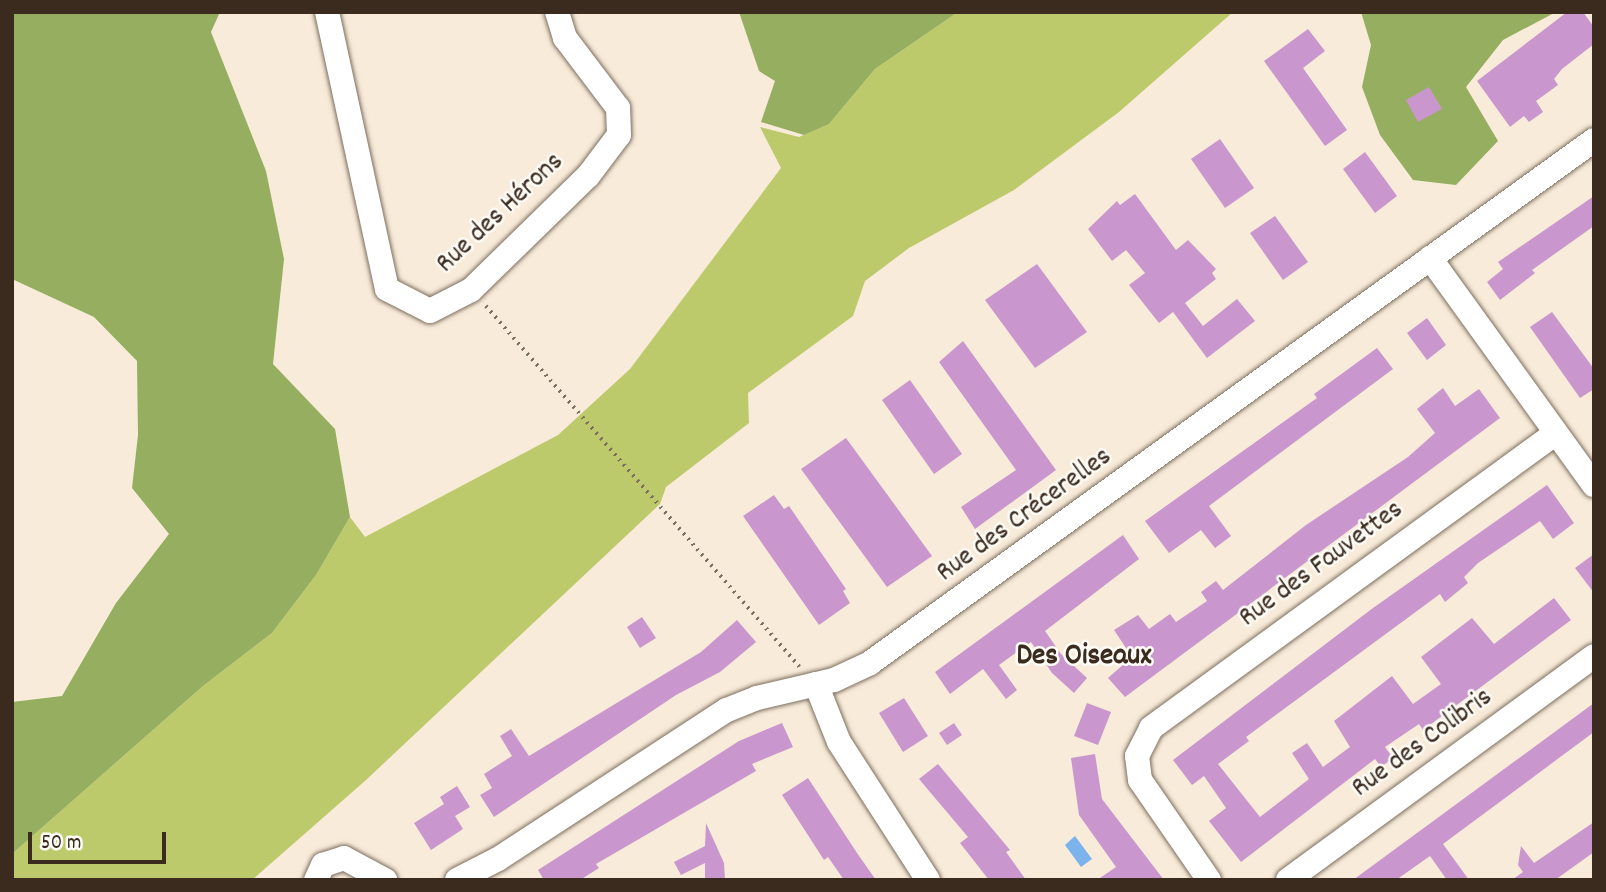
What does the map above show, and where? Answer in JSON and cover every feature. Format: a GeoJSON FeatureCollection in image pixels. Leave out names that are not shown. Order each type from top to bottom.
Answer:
{"type":"FeatureCollection","features":[{"type":"Feature","properties":{"kind":"street","name":"Rue des Hérons"},"geometry":{"type":"LineString","coordinates":[[327,12],[387,289],[430,311],[471,290],[588,176],[619,135],[618,108],[565,38],[556,12]]}},
{"type":"Feature","properties":{"kind":"street","name":"Rue des Crécerelles"},"geometry":{"type":"LineString","coordinates":[[457,880],[498,859],[715,716],[757,698],[852,673],[887,652],[1594,140]]}},
{"type":"Feature","properties":{"kind":"street"},"geometry":{"type":"LineString","coordinates":[[1430,258],[1594,485]]}},
{"type":"Feature","properties":{"kind":"street","name":"Rue des Fauvettes"},"geometry":{"type":"LineString","coordinates":[[1209,880],[1146,791],[1138,756],[1145,736],[1160,719],[1556,433]]}},
{"type":"Feature","properties":{"kind":"street","name":"Rue des Colibris"},"geometry":{"type":"LineString","coordinates":[[1288,880],[1594,656]]}},
{"type":"Feature","properties":{"kind":"street"},"geometry":{"type":"LineString","coordinates":[[816,684],[839,741],[928,880]]}},
{"type":"Feature","properties":{"kind":"street"},"geometry":{"type":"LineString","coordinates":[[316,880],[323,865],[344,858],[385,880]]}},
{"type":"Feature","properties":{"kind":"path"},"geometry":{"type":"LineString","coordinates":[[471,290],[816,684]]}},
{"type":"Feature","properties":{"kind":"green space"},"geometry":{"type":"Polygon","coordinates":[[[12,12],[220,12],[211,32],[266,171],[284,259],[273,364],[335,429],[350,517],[316,575],[272,633],[203,686],[12,854],[12,702],[62,696],[116,603],[169,534],[132,488],[138,435],[137,361],[94,317],[12,279],[12,12]]]}},
{"type":"Feature","properties":{"kind":"green space"},"geometry":{"type":"Polygon","coordinates":[[[739,12],[958,12],[875,69],[829,124],[804,135],[761,122],[775,81],[759,71],[739,12]]]}},
{"type":"Feature","properties":{"kind":"green space"},"geometry":{"type":"Polygon","coordinates":[[[958,12],[1233,12],[1119,112],[1014,190],[909,248],[865,281],[853,316],[748,393],[749,423],[666,487],[660,504],[366,780],[252,880],[12,880],[12,854],[203,686],[272,633],[316,575],[350,517],[365,537],[558,435],[630,369],[781,168],[760,127],[799,137],[829,124],[875,69],[958,12]]]}},
{"type":"Feature","properties":{"kind":"green space"},"geometry":{"type":"Polygon","coordinates":[[[1361,12],[1556,12],[1503,40],[1466,87],[1498,141],[1456,185],[1413,180],[1380,135],[1362,87],[1371,45],[1361,12]]]}},
{"type":"Feature","properties":{"kind":"water"},"geometry":{"type":"Polygon","coordinates":[[[1075,836],[1092,859],[1081,867],[1065,845],[1075,836]]]}},
{"type":"Feature","properties":{"kind":"building"},"geometry":{"type":"Polygon","coordinates":[[[1567,12],[1583,12],[1594,27],[1594,44],[1562,69],[1554,79],[1558,85],[1536,101],[1543,112],[1529,122],[1524,116],[1510,127],[1477,81],[1567,12]]]}},
{"type":"Feature","properties":{"kind":"building"},"geometry":{"type":"Polygon","coordinates":[[[1308,29],[1325,51],[1303,68],[1347,130],[1325,146],[1264,61],[1308,29]]]}},
{"type":"Feature","properties":{"kind":"building"},"geometry":{"type":"Polygon","coordinates":[[[1429,87],[1442,109],[1418,122],[1406,100],[1429,87]]]}},
{"type":"Feature","properties":{"kind":"building"},"geometry":{"type":"Polygon","coordinates":[[[1220,139],[1254,188],[1225,208],[1191,159],[1220,139]]]}},
{"type":"Feature","properties":{"kind":"building"},"geometry":{"type":"Polygon","coordinates":[[[1365,152],[1397,196],[1375,213],[1343,169],[1365,152]]]}},
{"type":"Feature","properties":{"kind":"building"},"geometry":{"type":"Polygon","coordinates":[[[1135,194],[1176,250],[1188,240],[1216,269],[1212,273],[1216,279],[1185,303],[1203,326],[1237,299],[1255,321],[1207,358],[1173,312],[1159,323],[1129,285],[1145,273],[1126,250],[1112,261],[1088,229],[1117,201],[1120,205],[1135,194]]]}},
{"type":"Feature","properties":{"kind":"building"},"geometry":{"type":"Polygon","coordinates":[[[1594,196],[1594,226],[1532,270],[1535,273],[1500,300],[1487,282],[1503,269],[1498,262],[1594,196]]]}},
{"type":"Feature","properties":{"kind":"building"},"geometry":{"type":"Polygon","coordinates":[[[1275,216],[1308,262],[1283,280],[1250,233],[1275,216]]]}},
{"type":"Feature","properties":{"kind":"building"},"geometry":{"type":"Polygon","coordinates":[[[1037,264],[1087,332],[1035,368],[985,300],[1037,264]]]}},
{"type":"Feature","properties":{"kind":"building"},"geometry":{"type":"Polygon","coordinates":[[[1552,312],[1594,369],[1594,389],[1580,398],[1530,327],[1552,312]]]}},
{"type":"Feature","properties":{"kind":"building"},"geometry":{"type":"Polygon","coordinates":[[[1427,318],[1446,345],[1427,360],[1407,333],[1427,318]]]}},
{"type":"Feature","properties":{"kind":"building"},"geometry":{"type":"Polygon","coordinates":[[[963,341],[1056,470],[975,529],[961,507],[1016,470],[939,362],[963,341]]]}},
{"type":"Feature","properties":{"kind":"building"},"geometry":{"type":"Polygon","coordinates":[[[1377,348],[1393,369],[1209,506],[1231,536],[1215,548],[1201,530],[1169,553],[1145,521],[1317,398],[1314,394],[1377,348]]]}},
{"type":"Feature","properties":{"kind":"building"},"geometry":{"type":"Polygon","coordinates":[[[910,380],[962,454],[934,474],[882,400],[910,380]]]}},
{"type":"Feature","properties":{"kind":"building"},"geometry":{"type":"Polygon","coordinates":[[[1443,388],[1455,406],[1479,389],[1500,418],[1125,697],[1108,678],[1132,657],[1114,630],[1138,615],[1149,629],[1170,614],[1176,622],[1207,601],[1201,592],[1216,581],[1223,590],[1306,525],[1408,457],[1435,433],[1417,409],[1443,388]]]}},
{"type":"Feature","properties":{"kind":"building"},"geometry":{"type":"Polygon","coordinates":[[[846,438],[932,556],[887,587],[801,469],[846,438]]]}},
{"type":"Feature","properties":{"kind":"building"},"geometry":{"type":"Polygon","coordinates":[[[1547,485],[1574,523],[1553,539],[1540,521],[1478,563],[1464,577],[1468,583],[1445,602],[1440,594],[1246,737],[1249,741],[1218,764],[1260,817],[1309,779],[1292,753],[1307,743],[1323,767],[1350,747],[1334,721],[1392,676],[1413,704],[1441,684],[1421,657],[1472,618],[1494,644],[1554,598],[1571,620],[1423,730],[1419,724],[1385,747],[1393,758],[1381,767],[1375,759],[1241,862],[1209,821],[1226,808],[1204,776],[1192,785],[1173,760],[1373,608],[1547,485]]]}},
{"type":"Feature","properties":{"kind":"building"},"geometry":{"type":"Polygon","coordinates":[[[774,495],[784,509],[789,506],[846,589],[843,591],[850,603],[819,625],[743,516],[774,495]]]}},
{"type":"Feature","properties":{"kind":"building"},"geometry":{"type":"Polygon","coordinates":[[[1123,535],[1139,559],[1045,631],[1061,654],[1087,678],[1074,693],[1052,673],[1031,642],[999,665],[1017,690],[1006,699],[983,669],[950,694],[935,672],[1123,535]]]}},
{"type":"Feature","properties":{"kind":"building"},"geometry":{"type":"Polygon","coordinates":[[[1594,554],[1594,593],[1575,568],[1594,554]]]}},
{"type":"Feature","properties":{"kind":"building"},"geometry":{"type":"Polygon","coordinates":[[[642,617],[656,638],[640,648],[627,627],[642,617]]]}},
{"type":"Feature","properties":{"kind":"building"},"geometry":{"type":"Polygon","coordinates":[[[737,620],[756,642],[720,672],[676,695],[494,817],[480,795],[492,788],[484,774],[512,756],[500,736],[511,729],[529,756],[701,652],[737,620]]]}},
{"type":"Feature","properties":{"kind":"building"},"geometry":{"type":"Polygon","coordinates":[[[904,698],[928,736],[903,752],[879,713],[904,698]]]}},
{"type":"Feature","properties":{"kind":"building"},"geometry":{"type":"Polygon","coordinates":[[[1087,703],[1111,712],[1098,745],[1074,736],[1087,703]]]}},
{"type":"Feature","properties":{"kind":"building"},"geometry":{"type":"Polygon","coordinates":[[[1594,703],[1594,732],[1443,844],[1469,880],[1447,880],[1430,856],[1396,880],[1353,880],[1594,703]]]}},
{"type":"Feature","properties":{"kind":"building"},"geometry":{"type":"Polygon","coordinates":[[[782,723],[793,747],[752,764],[756,771],[596,864],[599,868],[580,880],[544,880],[538,870],[739,741],[782,723]]]}},
{"type":"Feature","properties":{"kind":"building"},"geometry":{"type":"Polygon","coordinates":[[[954,723],[962,735],[947,745],[939,733],[954,723]]]}},
{"type":"Feature","properties":{"kind":"building"},"geometry":{"type":"Polygon","coordinates":[[[1095,754],[1102,799],[1164,880],[1097,880],[1116,867],[1079,815],[1071,758],[1095,754]]]}},
{"type":"Feature","properties":{"kind":"building"},"geometry":{"type":"Polygon","coordinates":[[[938,764],[1010,850],[1006,852],[1026,880],[989,880],[960,843],[968,837],[919,779],[938,764]]]}},
{"type":"Feature","properties":{"kind":"building"},"geometry":{"type":"Polygon","coordinates":[[[808,778],[876,880],[844,880],[828,857],[824,860],[782,795],[808,778]]]}},
{"type":"Feature","properties":{"kind":"building"},"geometry":{"type":"Polygon","coordinates":[[[457,786],[470,807],[455,816],[463,829],[431,850],[414,823],[444,804],[440,797],[457,786]]]}},
{"type":"Feature","properties":{"kind":"building"},"geometry":{"type":"Polygon","coordinates":[[[1594,822],[1594,852],[1555,880],[1512,880],[1523,872],[1518,865],[1521,846],[1534,863],[1594,822]]]}},
{"type":"Feature","properties":{"kind":"building"},"geometry":{"type":"Polygon","coordinates":[[[706,823],[724,863],[725,880],[705,880],[705,863],[681,875],[674,862],[705,846],[706,823]]]}},
{"type":"Feature","properties":{"kind":"district","name":"Des Oiseaux"},"geometry":{"type":"Point","coordinates":[1084,658]}}]}
